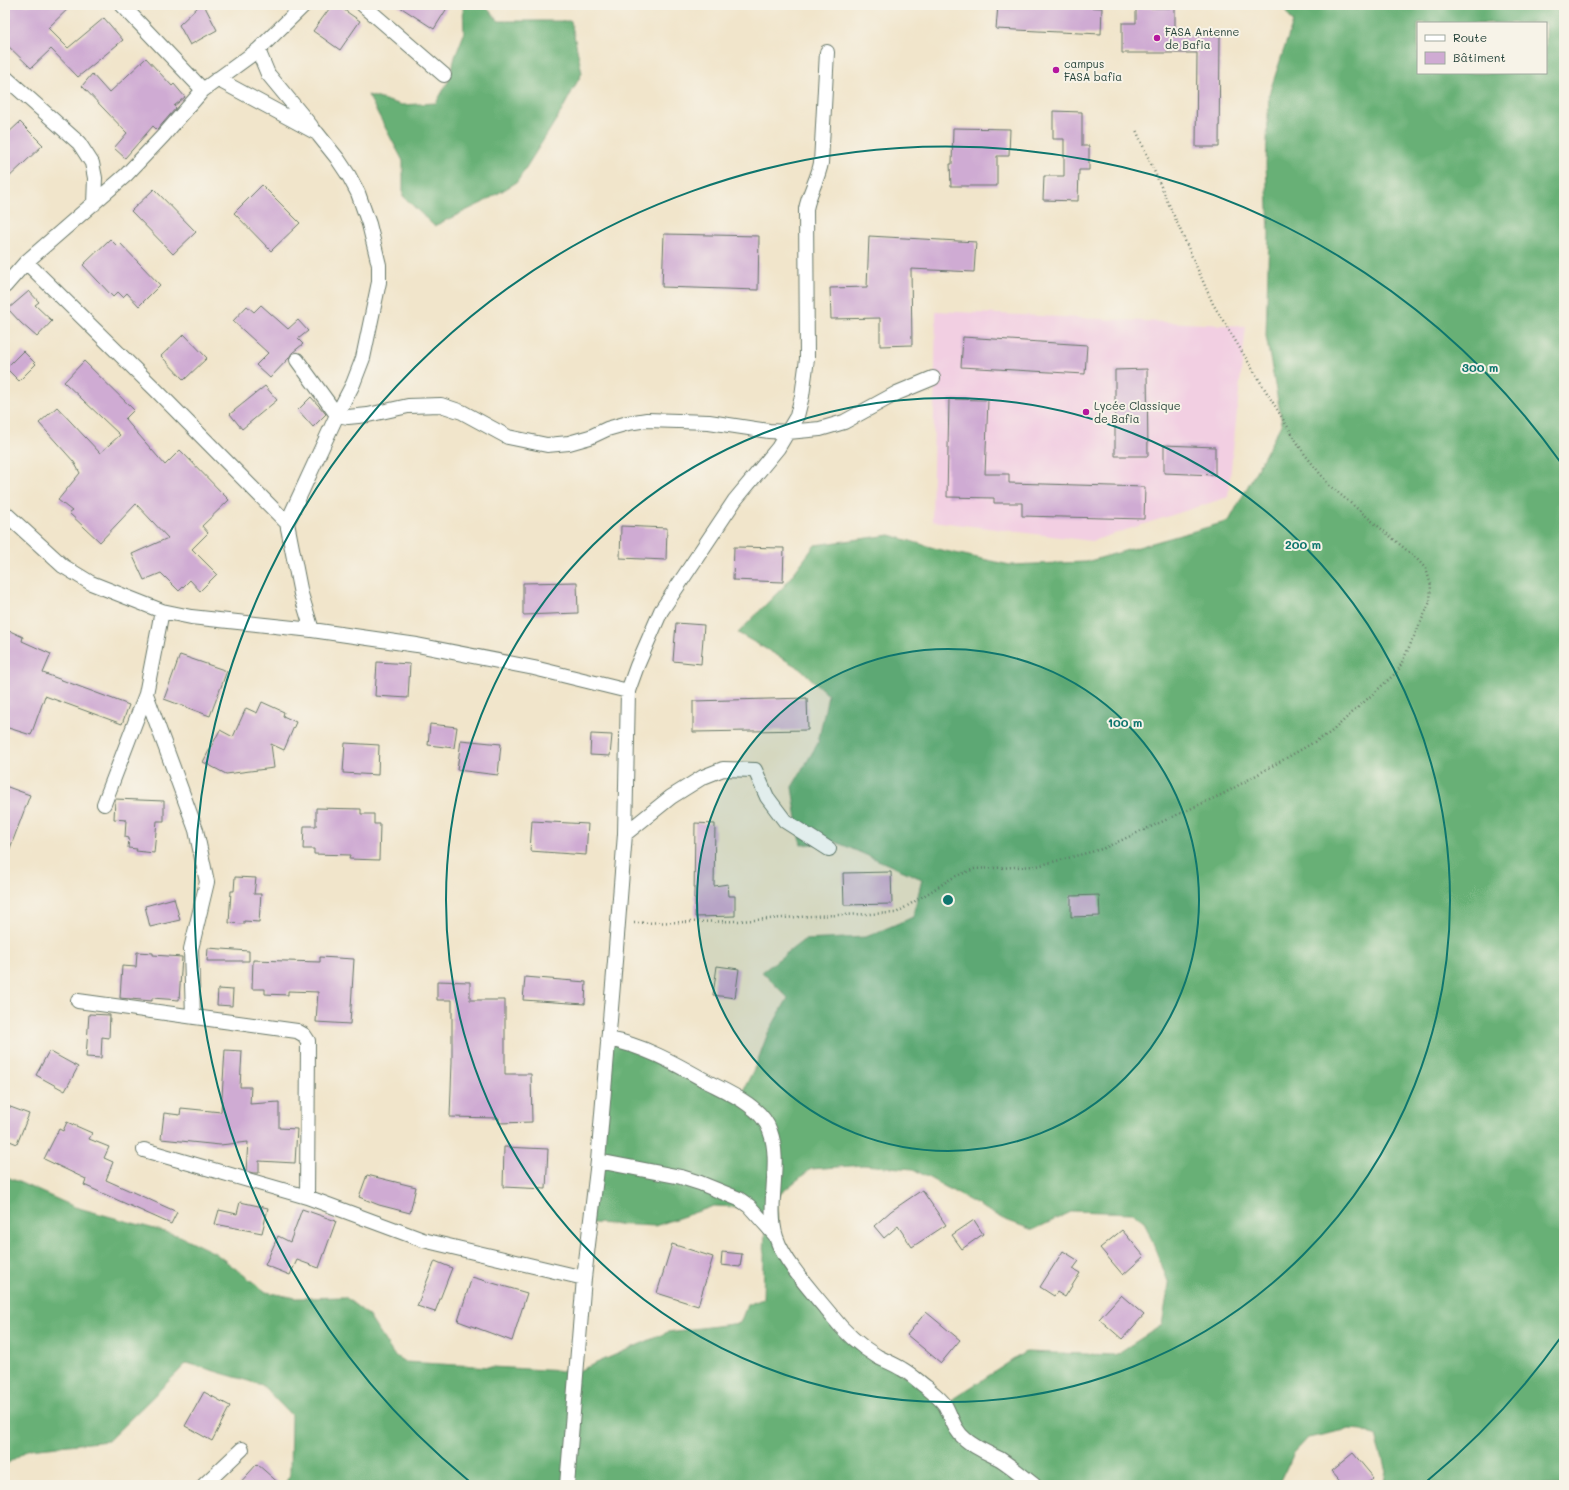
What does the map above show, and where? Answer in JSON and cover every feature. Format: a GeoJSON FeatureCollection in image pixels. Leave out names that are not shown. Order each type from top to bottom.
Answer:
{"type":"FeatureCollection","features":[{"type":"Feature","properties":{"kind":"street"},"geometry":{"type":"LineString","coordinates":[[122,5],[203,90]]}},
{"type":"Feature","properties":{"kind":"street"},"geometry":{"type":"LineString","coordinates":[[5,286],[26,262],[126,175],[158,142],[203,90],[258,50],[304,5]]}},
{"type":"Feature","properties":{"kind":"street"},"geometry":{"type":"LineString","coordinates":[[363,5],[444,75]]}},
{"type":"Feature","properties":{"kind":"street"},"geometry":{"type":"LineString","coordinates":[[258,50],[268,74],[337,158],[349,176],[358,192],[369,224],[379,265],[379,282],[363,358],[353,384],[287,523]]}},
{"type":"Feature","properties":{"kind":"street"},"geometry":{"type":"LineString","coordinates":[[567,1485],[584,1278],[598,1161],[625,834],[628,691],[637,666],[661,611],[728,510],[778,448],[797,416],[802,396],[807,359],[806,209],[808,198],[819,174],[821,163],[827,52]]}},
{"type":"Feature","properties":{"kind":"street"},"geometry":{"type":"LineString","coordinates":[[5,77],[79,143],[92,163],[95,178],[94,204]]}},
{"type":"Feature","properties":{"kind":"street"},"geometry":{"type":"LineString","coordinates":[[217,79],[316,133]]}},
{"type":"Feature","properties":{"kind":"street"},"geometry":{"type":"LineString","coordinates":[[26,262],[156,390],[287,523],[301,594],[312,630]]}},
{"type":"Feature","properties":{"kind":"street"},"geometry":{"type":"LineString","coordinates":[[297,360],[337,415],[348,417],[368,415],[408,406],[441,405],[462,412],[494,431],[508,437],[547,445],[569,443],[590,437],[607,429],[628,423],[647,420],[709,422],[769,431],[788,432],[820,429],[844,422],[897,393],[933,378]]}},
{"type":"Feature","properties":{"kind":"street"},"geometry":{"type":"LineString","coordinates":[[5,514],[63,566],[92,584],[162,611],[192,617],[312,630],[417,645],[534,668],[628,691]]}},
{"type":"Feature","properties":{"kind":"street"},"geometry":{"type":"LineString","coordinates":[[104,804],[146,694],[162,611]]}},
{"type":"Feature","properties":{"kind":"street"},"geometry":{"type":"LineString","coordinates":[[146,694],[196,830],[207,882],[191,949],[193,1017]]}},
{"type":"Feature","properties":{"kind":"street"},"geometry":{"type":"LineString","coordinates":[[625,834],[671,797],[703,777],[723,769],[755,770],[768,797],[785,821],[829,849]]}},
{"type":"Feature","properties":{"kind":"street"},"geometry":{"type":"LineString","coordinates":[[78,1001],[297,1031],[304,1035],[308,1041],[307,1197]]}},
{"type":"Feature","properties":{"kind":"street"},"geometry":{"type":"LineString","coordinates":[[608,1039],[637,1047],[675,1063],[741,1099],[759,1114],[770,1130],[773,1144],[775,1235]]}},
{"type":"Feature","properties":{"kind":"street"},"geometry":{"type":"LineString","coordinates":[[144,1150],[307,1197],[423,1240],[584,1278]]}},
{"type":"Feature","properties":{"kind":"street"},"geometry":{"type":"LineString","coordinates":[[598,1161],[681,1177],[700,1183],[738,1199],[749,1206],[775,1235],[794,1269],[850,1337],[878,1357],[903,1370],[930,1391],[945,1404],[952,1423],[966,1440],[1001,1460],[1019,1472],[1034,1485]]}},
{"type":"Feature","properties":{"kind":"street"},"geometry":{"type":"LineString","coordinates":[[204,1485],[242,1449]]}},
{"type":"Feature","properties":{"kind":"path"},"geometry":{"type":"LineString","coordinates":[[617,923],[739,921],[812,916],[896,913],[954,877],[974,869],[1037,866],[1102,849],[1225,793],[1330,733],[1398,671],[1430,602],[1431,585],[1426,569],[1416,558],[1329,485],[1303,452],[1213,304],[1136,130]]}},
{"type":"Feature","properties":{"kind":"shaded area","name":"Lycée Classique de Bafia"},"geometry":{"type":"Polygon","coordinates":[[[936,311],[1246,326],[1228,497],[1092,541],[932,521],[936,311]]]}},
{"type":"Feature","properties":{"kind":"green space"},"geometry":{"type":"Polygon","coordinates":[[[463,5],[484,5],[499,21],[571,21],[582,73],[561,112],[517,182],[482,203],[434,226],[403,196],[403,161],[368,95],[402,105],[436,103],[449,80],[455,57],[464,34],[463,5]]]}},
{"type":"Feature","properties":{"kind":"green space"},"geometry":{"type":"Polygon","coordinates":[[[1281,5],[1564,5],[1564,1485],[1383,1485],[1386,1471],[1376,1436],[1363,1430],[1350,1429],[1308,1438],[1294,1453],[1279,1485],[284,1485],[290,1475],[291,1415],[262,1385],[187,1363],[108,1441],[29,1449],[5,1465],[5,1176],[75,1207],[180,1236],[215,1253],[266,1292],[296,1298],[345,1297],[368,1315],[394,1355],[405,1362],[578,1371],[668,1332],[740,1323],[747,1305],[763,1299],[765,1221],[737,1207],[714,1206],[655,1226],[591,1223],[607,1036],[740,1097],[756,1065],[768,1033],[788,998],[762,972],[804,940],[866,937],[913,917],[922,879],[836,842],[801,845],[792,787],[818,743],[828,695],[801,669],[738,633],[784,586],[815,545],[890,535],[941,550],[1010,565],[1086,562],[1229,521],[1282,423],[1266,336],[1269,233],[1266,164],[1269,94],[1293,22],[1281,5]],[[863,1165],[811,1169],[781,1193],[776,1203],[779,1241],[850,1337],[945,1404],[1025,1352],[1115,1355],[1162,1325],[1169,1284],[1144,1221],[1133,1213],[1073,1211],[1033,1230],[1003,1219],[913,1169],[863,1165]]]}},
{"type":"Feature","properties":{"kind":"building"},"geometry":{"type":"Polygon","coordinates":[[[11,5],[72,5],[48,28],[68,48],[104,18],[123,40],[78,77],[51,49],[31,68],[5,43],[5,11],[11,5]]]}},
{"type":"Feature","properties":{"kind":"building"},"geometry":{"type":"Polygon","coordinates":[[[200,5],[204,5],[217,30],[190,45],[179,25],[200,5]]]}},
{"type":"Feature","properties":{"kind":"building"},"geometry":{"type":"Polygon","coordinates":[[[332,5],[337,5],[360,21],[340,50],[313,31],[332,5]]]}},
{"type":"Feature","properties":{"kind":"building"},"geometry":{"type":"Polygon","coordinates":[[[397,5],[449,5],[434,29],[397,5]]]}},
{"type":"Feature","properties":{"kind":"building"},"geometry":{"type":"Polygon","coordinates":[[[998,5],[1040,5],[1102,8],[1101,34],[996,29],[998,5]]]}},
{"type":"Feature","properties":{"kind":"building"},"geometry":{"type":"Polygon","coordinates":[[[1136,8],[1175,8],[1175,36],[1220,36],[1219,147],[1196,147],[1197,53],[1122,53],[1122,23],[1136,23],[1136,8]]]}},
{"type":"Feature","properties":{"kind":"building"},"geometry":{"type":"Polygon","coordinates":[[[146,58],[172,86],[174,84],[185,97],[174,106],[176,108],[157,130],[153,126],[125,158],[114,148],[127,133],[82,86],[92,74],[109,93],[146,58]]]}},
{"type":"Feature","properties":{"kind":"building"},"geometry":{"type":"Polygon","coordinates":[[[1053,111],[1082,112],[1082,146],[1089,146],[1089,170],[1079,170],[1078,201],[1043,200],[1044,176],[1064,176],[1064,139],[1053,139],[1053,111]]]}},
{"type":"Feature","properties":{"kind":"building"},"geometry":{"type":"Polygon","coordinates":[[[20,122],[43,145],[5,181],[5,136],[20,122]]]}},
{"type":"Feature","properties":{"kind":"building"},"geometry":{"type":"Polygon","coordinates":[[[953,128],[1010,129],[1009,156],[997,156],[997,186],[951,186],[950,164],[952,164],[953,128]]]}},
{"type":"Feature","properties":{"kind":"building"},"geometry":{"type":"Polygon","coordinates":[[[262,185],[300,223],[271,251],[234,213],[262,185]]]}},
{"type":"Feature","properties":{"kind":"building"},"geometry":{"type":"Polygon","coordinates":[[[154,189],[196,232],[173,254],[131,211],[154,189]]]}},
{"type":"Feature","properties":{"kind":"building"},"geometry":{"type":"Polygon","coordinates":[[[664,234],[759,236],[758,290],[662,287],[664,234]]]}},
{"type":"Feature","properties":{"kind":"building"},"geometry":{"type":"Polygon","coordinates":[[[869,236],[976,242],[974,272],[911,269],[912,345],[880,346],[880,318],[831,319],[830,288],[867,287],[869,236]]]}},
{"type":"Feature","properties":{"kind":"building"},"geometry":{"type":"Polygon","coordinates":[[[110,239],[117,246],[120,243],[160,285],[139,306],[127,293],[123,297],[118,292],[113,297],[83,265],[110,239]]]}},
{"type":"Feature","properties":{"kind":"building"},"geometry":{"type":"Polygon","coordinates":[[[29,291],[39,302],[35,305],[52,321],[37,337],[8,309],[29,291]]]}},
{"type":"Feature","properties":{"kind":"building"},"geometry":{"type":"Polygon","coordinates":[[[261,305],[288,329],[298,320],[308,331],[298,339],[303,344],[292,353],[270,378],[256,365],[268,353],[233,321],[247,306],[254,312],[261,305]]]}},
{"type":"Feature","properties":{"kind":"building"},"geometry":{"type":"Polygon","coordinates":[[[184,334],[207,358],[184,380],[161,356],[184,334]]]}},
{"type":"Feature","properties":{"kind":"building"},"geometry":{"type":"Polygon","coordinates":[[[963,337],[1087,345],[1085,374],[961,367],[963,337]]]}},
{"type":"Feature","properties":{"kind":"building"},"geometry":{"type":"Polygon","coordinates":[[[23,351],[36,364],[19,381],[6,368],[23,351]]]}},
{"type":"Feature","properties":{"kind":"building"},"geometry":{"type":"Polygon","coordinates":[[[84,361],[134,410],[125,419],[165,465],[180,450],[229,500],[202,526],[208,533],[192,549],[217,574],[200,591],[190,580],[179,591],[161,573],[144,580],[132,554],[168,538],[136,504],[100,542],[69,513],[72,511],[58,500],[80,473],[74,462],[39,423],[57,407],[100,453],[120,435],[64,382],[84,361]]]}},
{"type":"Feature","properties":{"kind":"building"},"geometry":{"type":"Polygon","coordinates":[[[1147,369],[1148,456],[1115,456],[1115,370],[1147,369]]]}},
{"type":"Feature","properties":{"kind":"building"},"geometry":{"type":"Polygon","coordinates":[[[265,386],[277,400],[242,429],[230,414],[265,386]]]}},
{"type":"Feature","properties":{"kind":"building"},"geometry":{"type":"Polygon","coordinates":[[[311,397],[326,414],[313,427],[298,410],[311,397]]]}},
{"type":"Feature","properties":{"kind":"building"},"geometry":{"type":"Polygon","coordinates":[[[949,399],[988,400],[985,474],[1009,474],[1009,483],[1145,487],[1144,519],[1022,516],[1022,503],[994,503],[994,498],[947,497],[949,399]]]}},
{"type":"Feature","properties":{"kind":"building"},"geometry":{"type":"Polygon","coordinates":[[[1164,445],[1215,447],[1215,475],[1164,473],[1164,445]]]}},
{"type":"Feature","properties":{"kind":"building"},"geometry":{"type":"Polygon","coordinates":[[[621,526],[667,528],[666,560],[620,558],[621,526]]]}},
{"type":"Feature","properties":{"kind":"building"},"geometry":{"type":"Polygon","coordinates":[[[734,547],[784,548],[783,582],[733,580],[734,547]]]}},
{"type":"Feature","properties":{"kind":"building"},"geometry":{"type":"Polygon","coordinates":[[[577,582],[578,613],[523,615],[523,583],[577,582]]]}},
{"type":"Feature","properties":{"kind":"building"},"geometry":{"type":"Polygon","coordinates":[[[676,623],[704,625],[701,664],[673,661],[676,623]]]}},
{"type":"Feature","properties":{"kind":"building"},"geometry":{"type":"Polygon","coordinates":[[[10,631],[23,637],[22,641],[51,654],[43,673],[129,705],[122,724],[45,696],[31,735],[5,727],[5,642],[10,631]]]}},
{"type":"Feature","properties":{"kind":"building"},"geometry":{"type":"Polygon","coordinates":[[[180,655],[227,671],[210,716],[164,699],[180,655]]]}},
{"type":"Feature","properties":{"kind":"building"},"geometry":{"type":"Polygon","coordinates":[[[377,662],[410,664],[408,698],[375,696],[377,662]]]}},
{"type":"Feature","properties":{"kind":"building"},"geometry":{"type":"Polygon","coordinates":[[[807,698],[808,730],[693,732],[693,701],[807,698]]]}},
{"type":"Feature","properties":{"kind":"building"},"geometry":{"type":"Polygon","coordinates":[[[262,702],[284,712],[283,716],[296,722],[284,750],[271,744],[274,768],[226,774],[203,762],[220,730],[233,737],[246,708],[257,713],[262,702]]]}},
{"type":"Feature","properties":{"kind":"building"},"geometry":{"type":"Polygon","coordinates":[[[430,724],[457,727],[454,748],[428,745],[430,724]]]}},
{"type":"Feature","properties":{"kind":"building"},"geometry":{"type":"Polygon","coordinates":[[[591,734],[612,735],[610,756],[590,755],[591,734]]]}},
{"type":"Feature","properties":{"kind":"building"},"geometry":{"type":"Polygon","coordinates":[[[461,740],[501,744],[498,775],[457,770],[461,740]]]}},
{"type":"Feature","properties":{"kind":"building"},"geometry":{"type":"Polygon","coordinates":[[[345,743],[379,745],[378,775],[343,773],[345,743]]]}},
{"type":"Feature","properties":{"kind":"building"},"geometry":{"type":"Polygon","coordinates":[[[5,786],[30,795],[6,859],[5,859],[5,786]]]}},
{"type":"Feature","properties":{"kind":"building"},"geometry":{"type":"Polygon","coordinates":[[[115,799],[164,801],[164,821],[157,821],[154,853],[136,851],[137,849],[128,848],[129,838],[125,837],[126,820],[114,819],[115,799]]]}},
{"type":"Feature","properties":{"kind":"building"},"geometry":{"type":"Polygon","coordinates":[[[316,808],[361,809],[361,814],[374,814],[374,824],[380,824],[379,860],[349,859],[350,855],[314,854],[314,849],[303,849],[304,826],[316,826],[316,808]]]}},
{"type":"Feature","properties":{"kind":"building"},"geometry":{"type":"Polygon","coordinates":[[[532,821],[588,824],[586,855],[530,851],[532,821]]]}},
{"type":"Feature","properties":{"kind":"building"},"geometry":{"type":"Polygon","coordinates":[[[695,823],[715,824],[714,886],[728,884],[729,896],[735,896],[735,916],[695,917],[695,823]]]}},
{"type":"Feature","properties":{"kind":"building"},"geometry":{"type":"Polygon","coordinates":[[[891,872],[892,904],[844,905],[843,873],[891,872]]]}},
{"type":"Feature","properties":{"kind":"building"},"geometry":{"type":"Polygon","coordinates":[[[235,877],[256,878],[254,894],[261,894],[259,922],[244,921],[244,924],[229,923],[231,891],[234,891],[235,877]]]}},
{"type":"Feature","properties":{"kind":"building"},"geometry":{"type":"Polygon","coordinates":[[[1099,895],[1100,916],[1071,917],[1071,896],[1099,895]]]}},
{"type":"Feature","properties":{"kind":"building"},"geometry":{"type":"Polygon","coordinates":[[[174,898],[180,920],[150,927],[145,906],[174,898]]]}},
{"type":"Feature","properties":{"kind":"building"},"geometry":{"type":"Polygon","coordinates":[[[208,948],[249,951],[249,961],[207,961],[208,948]]]}},
{"type":"Feature","properties":{"kind":"building"},"geometry":{"type":"Polygon","coordinates":[[[137,952],[153,953],[153,955],[182,957],[179,1000],[152,998],[152,1001],[120,998],[122,966],[136,967],[137,952]]]}},
{"type":"Feature","properties":{"kind":"building"},"geometry":{"type":"Polygon","coordinates":[[[320,957],[354,959],[350,1024],[316,1022],[318,992],[288,991],[288,995],[265,994],[265,989],[252,989],[253,960],[320,962],[320,957]]]}},
{"type":"Feature","properties":{"kind":"building"},"geometry":{"type":"Polygon","coordinates":[[[717,966],[739,969],[735,998],[713,995],[717,966]]]}},
{"type":"Feature","properties":{"kind":"building"},"geometry":{"type":"Polygon","coordinates":[[[525,977],[586,982],[585,1004],[523,1000],[525,977]]]}},
{"type":"Feature","properties":{"kind":"building"},"geometry":{"type":"Polygon","coordinates":[[[437,981],[470,982],[470,1000],[505,1000],[505,1074],[531,1074],[532,1122],[499,1123],[499,1118],[450,1117],[452,1000],[437,1000],[437,981]]]}},
{"type":"Feature","properties":{"kind":"building"},"geometry":{"type":"Polygon","coordinates":[[[218,989],[233,990],[232,1006],[217,1005],[218,989]]]}},
{"type":"Feature","properties":{"kind":"building"},"geometry":{"type":"Polygon","coordinates":[[[89,1014],[110,1015],[109,1038],[102,1037],[101,1058],[86,1057],[89,1014]]]}},
{"type":"Feature","properties":{"kind":"building"},"geometry":{"type":"Polygon","coordinates":[[[225,1050],[242,1051],[240,1087],[251,1087],[250,1104],[279,1102],[279,1128],[297,1129],[295,1163],[259,1161],[259,1173],[253,1173],[246,1171],[248,1142],[220,1145],[161,1139],[164,1113],[180,1115],[181,1108],[221,1112],[225,1050]]]}},
{"type":"Feature","properties":{"kind":"building"},"geometry":{"type":"Polygon","coordinates":[[[49,1051],[78,1067],[65,1091],[36,1075],[49,1051]]]}},
{"type":"Feature","properties":{"kind":"building"},"geometry":{"type":"Polygon","coordinates":[[[5,1105],[29,1114],[17,1144],[5,1139],[5,1105]]]}},
{"type":"Feature","properties":{"kind":"building"},"geometry":{"type":"Polygon","coordinates":[[[67,1122],[92,1133],[89,1139],[109,1147],[104,1158],[113,1162],[106,1180],[177,1212],[171,1224],[84,1185],[86,1179],[44,1159],[59,1129],[63,1131],[67,1122]]]}},
{"type":"Feature","properties":{"kind":"building"},"geometry":{"type":"Polygon","coordinates":[[[504,1147],[548,1149],[546,1189],[503,1187],[504,1147]]]}},
{"type":"Feature","properties":{"kind":"building"},"geometry":{"type":"Polygon","coordinates":[[[367,1175],[416,1187],[410,1213],[379,1205],[359,1197],[367,1175]]]}},
{"type":"Feature","properties":{"kind":"building"},"geometry":{"type":"Polygon","coordinates":[[[922,1190],[946,1225],[912,1247],[898,1226],[884,1238],[874,1226],[891,1211],[922,1190]]]}},
{"type":"Feature","properties":{"kind":"building"},"geometry":{"type":"Polygon","coordinates":[[[240,1202],[268,1208],[262,1233],[215,1224],[219,1210],[237,1214],[240,1202]]]}},
{"type":"Feature","properties":{"kind":"building"},"geometry":{"type":"Polygon","coordinates":[[[302,1209],[336,1221],[319,1268],[297,1260],[290,1275],[265,1265],[278,1236],[290,1242],[302,1209]]]}},
{"type":"Feature","properties":{"kind":"building"},"geometry":{"type":"Polygon","coordinates":[[[974,1220],[983,1234],[962,1249],[952,1235],[974,1220]]]}},
{"type":"Feature","properties":{"kind":"building"},"geometry":{"type":"Polygon","coordinates":[[[1122,1230],[1144,1256],[1123,1275],[1100,1248],[1122,1230]]]}},
{"type":"Feature","properties":{"kind":"building"},"geometry":{"type":"Polygon","coordinates":[[[672,1244],[713,1257],[698,1306],[657,1293],[672,1244]]]}},
{"type":"Feature","properties":{"kind":"building"},"geometry":{"type":"Polygon","coordinates":[[[1063,1251],[1079,1261],[1073,1269],[1080,1273],[1065,1297],[1057,1292],[1054,1296],[1040,1287],[1063,1251]]]}},
{"type":"Feature","properties":{"kind":"building"},"geometry":{"type":"Polygon","coordinates":[[[722,1252],[742,1254],[740,1267],[721,1265],[722,1252]]]}},
{"type":"Feature","properties":{"kind":"building"},"geometry":{"type":"Polygon","coordinates":[[[435,1261],[452,1268],[435,1312],[417,1306],[435,1261]]]}},
{"type":"Feature","properties":{"kind":"building"},"geometry":{"type":"Polygon","coordinates":[[[472,1277],[527,1293],[512,1341],[458,1321],[472,1277]]]}},
{"type":"Feature","properties":{"kind":"building"},"geometry":{"type":"Polygon","coordinates":[[[1121,1295],[1144,1315],[1122,1339],[1099,1319],[1121,1295]]]}},
{"type":"Feature","properties":{"kind":"building"},"geometry":{"type":"Polygon","coordinates":[[[926,1312],[960,1340],[941,1363],[907,1335],[926,1312]]]}},
{"type":"Feature","properties":{"kind":"building"},"geometry":{"type":"Polygon","coordinates":[[[204,1392],[230,1406],[212,1441],[185,1426],[204,1392]]]}},
{"type":"Feature","properties":{"kind":"building"},"geometry":{"type":"Polygon","coordinates":[[[1353,1453],[1374,1478],[1365,1485],[1343,1485],[1331,1471],[1353,1453]]]}},
{"type":"Feature","properties":{"kind":"building"},"geometry":{"type":"Polygon","coordinates":[[[257,1464],[281,1485],[238,1485],[257,1464]]]}},
{"type":"Feature","properties":{"kind":"place","name":"FASA Antenne de Bafia"},"geometry":{"type":"Point","coordinates":[1157,38]}},
{"type":"Feature","properties":{"kind":"place","name":"campus FASA bafia"},"geometry":{"type":"Point","coordinates":[1056,70]}},
{"type":"Feature","properties":{"kind":"place","name":"Lycée Classique de Bafia"},"geometry":{"type":"Point","coordinates":[1086,412]}}]}
